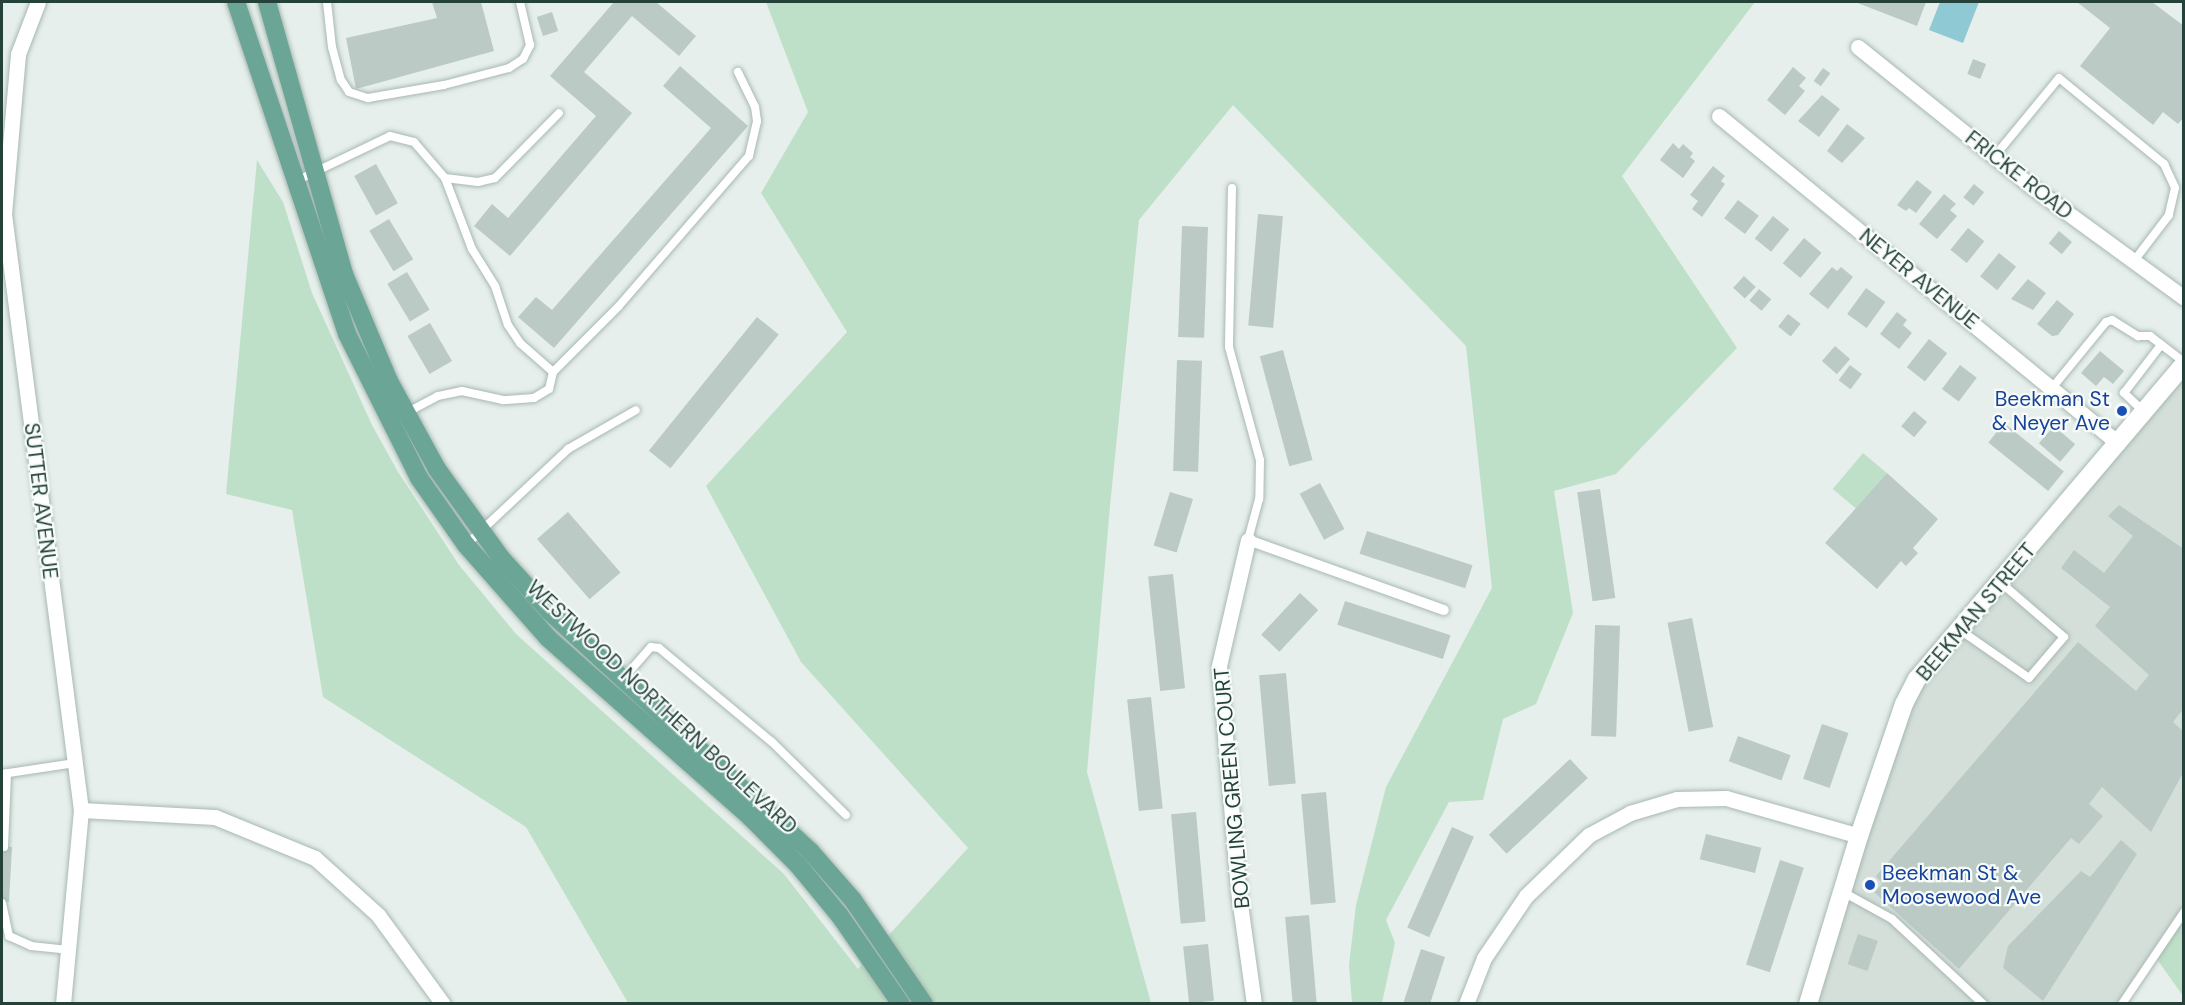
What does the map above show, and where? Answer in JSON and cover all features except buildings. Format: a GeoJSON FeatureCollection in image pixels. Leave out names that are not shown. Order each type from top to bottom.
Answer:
{"type":"FeatureCollection","features":[{"type":"Feature","properties":{"kind":"main road","name":"WESTWOOD NORTHERN BOULEVARD"},"geometry":{"type":"LineString","coordinates":[[236,2],[347,334],[419,478],[466,545],[549,639],[615,687],[753,795],[810,851],[853,900],[924,1004]]}},
{"type":"Feature","properties":{"kind":"main road","name":"WESTWOOD NORTHERN BOULEVARD"},"geometry":{"type":"LineString","coordinates":[[267,2],[344,274],[405,413],[437,469],[481,531],[615,687],[798,865],[840,916],[901,1004]]}},
{"type":"Feature","properties":{"kind":"main road","name":"BEEKMAN STREET"},"geometry":{"type":"LineString","coordinates":[[1808,1004],[1859,836],[1904,704],[1917,679],[2184,363]]}},
{"type":"Feature","properties":{"kind":"street","name":"SUTTER AVENUE"},"geometry":{"type":"LineString","coordinates":[[38,2],[18,54],[4,214],[81,810],[63,1004]]}},
{"type":"Feature","properties":{"kind":"street","name":"FRICKE ROAD"},"geometry":{"type":"LineString","coordinates":[[1858,47],[1994,157],[2184,298]]}},
{"type":"Feature","properties":{"kind":"street","name":"NEYER AVENUE"},"geometry":{"type":"LineString","coordinates":[[1719,116],[2118,443]]}},
{"type":"Feature","properties":{"kind":"street"},"geometry":{"type":"LineString","coordinates":[[1248,540],[1444,610]]}},
{"type":"Feature","properties":{"kind":"street","name":"BOWLING GREEN COURT"},"geometry":{"type":"LineString","coordinates":[[1248,540],[1219,666],[1239,897],[1254,1004]]}},
{"type":"Feature","properties":{"kind":"street"},"geometry":{"type":"LineString","coordinates":[[1467,1004],[1484,958],[1526,896],[1589,835],[1630,813],[1677,799],[1726,798],[1859,836]]}},
{"type":"Feature","properties":{"kind":"street"},"geometry":{"type":"LineString","coordinates":[[81,810],[215,817],[315,858],[378,915],[443,1004]]}},
{"type":"Feature","properties":{"kind":"lane"},"geometry":{"type":"LineString","coordinates":[[327,2],[332,46],[341,80],[349,92],[368,98],[444,85],[508,68],[523,59],[530,45],[520,2]]}},
{"type":"Feature","properties":{"kind":"lane"},"geometry":{"type":"LineString","coordinates":[[391,425],[405,413],[438,396],[462,391],[503,400],[534,398],[549,388],[553,372],[618,307],[748,156],[757,121],[755,106],[738,72]]}},
{"type":"Feature","properties":{"kind":"lane"},"geometry":{"type":"LineString","coordinates":[[1994,157],[2059,78],[2164,164],[2175,188],[2169,215],[2134,261]]}},
{"type":"Feature","properties":{"kind":"lane"},"geometry":{"type":"LineString","coordinates":[[445,178],[478,182],[495,178],[559,113]]}},
{"type":"Feature","properties":{"kind":"lane"},"geometry":{"type":"LineString","coordinates":[[294,181],[390,136],[414,142],[445,178],[472,249],[495,286],[508,325],[520,343],[553,372]]}},
{"type":"Feature","properties":{"kind":"lane"},"geometry":{"type":"LineString","coordinates":[[1232,188],[1229,347],[1260,460],[1259,499],[1248,540]]}},
{"type":"Feature","properties":{"kind":"lane"},"geometry":{"type":"LineString","coordinates":[[2052,388],[2106,322],[2121,323],[2138,336],[2150,336],[2184,363]]}},
{"type":"Feature","properties":{"kind":"lane"},"geometry":{"type":"LineString","coordinates":[[2144,412],[2124,393],[2161,345]]}},
{"type":"Feature","properties":{"kind":"lane"},"geometry":{"type":"LineString","coordinates":[[466,545],[568,449],[636,410]]}},
{"type":"Feature","properties":{"kind":"lane"},"geometry":{"type":"LineString","coordinates":[[1960,630],[2029,678],[2064,637],[2000,582]]}},
{"type":"Feature","properties":{"kind":"lane"},"geometry":{"type":"LineString","coordinates":[[615,687],[651,647],[659,648],[772,742],[846,815]]}},
{"type":"Feature","properties":{"kind":"lane"},"geometry":{"type":"LineString","coordinates":[[4,847],[4,774],[75,763]]}},
{"type":"Feature","properties":{"kind":"lane"},"geometry":{"type":"LineString","coordinates":[[1842,891],[1893,919],[1983,1004]]}},
{"type":"Feature","properties":{"kind":"lane"},"geometry":{"type":"LineString","coordinates":[[2,903],[9,936],[31,946],[68,950]]}},
{"type":"Feature","properties":{"kind":"lane"},"geometry":{"type":"LineString","coordinates":[[2122,1004],[2184,912]]}},
{"type":"Feature","properties":{"kind":"shaded area"},"geometry":{"type":"Polygon","coordinates":[[[2183,364],[2183,912],[2122,1003],[1808,1004],[1904,704],[2183,364]]]}},
{"type":"Feature","properties":{"kind":"green space"},"geometry":{"type":"Polygon","coordinates":[[[766,2],[1755,2],[1622,176],[1737,348],[1616,474],[1554,491],[1573,613],[1536,704],[1503,719],[1483,800],[1449,802],[1386,920],[1395,943],[1382,1003],[1352,1003],[1349,965],[1356,905],[1386,787],[1492,588],[1466,346],[1233,105],[1139,220],[1110,506],[1087,772],[1151,1003],[628,1003],[526,827],[323,697],[292,510],[226,494],[257,160],[283,202],[312,293],[372,425],[398,472],[459,565],[516,634],[784,874],[858,969],[968,848],[801,662],[706,486],[847,332],[761,193],[808,112],[766,2]]]}},
{"type":"Feature","properties":{"kind":"green space"},"geometry":{"type":"Polygon","coordinates":[[[1863,453],[1887,473],[1857,509],[1833,489],[1863,453]]]}},
{"type":"Feature","properties":{"kind":"green space"},"geometry":{"type":"Polygon","coordinates":[[[2183,912],[2183,996],[2154,955],[2183,912]]]}},
{"type":"Feature","properties":{"kind":"water"},"geometry":{"type":"Polygon","coordinates":[[[1940,2],[1979,2],[1963,43],[1929,30],[1940,2]]]}},
{"type":"Feature","properties":{"kind":"place","name":"Beekman St & Neyer Ave"},"geometry":{"type":"Point","coordinates":[2122,411]}},
{"type":"Feature","properties":{"kind":"place","name":"Beekman St & Moosewood Ave"},"geometry":{"type":"Point","coordinates":[1870,885]}}]}
